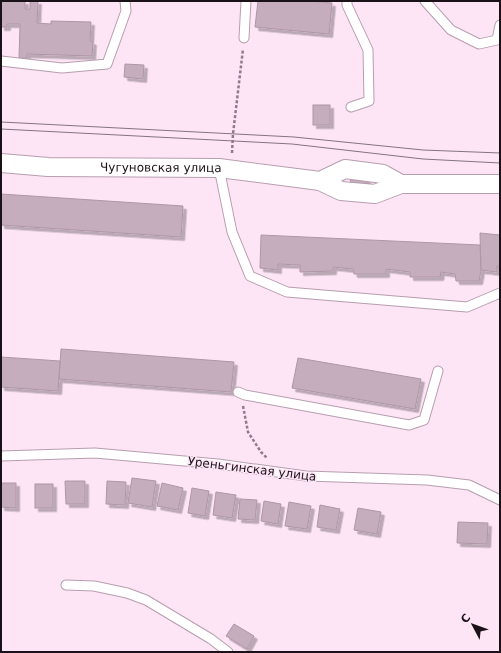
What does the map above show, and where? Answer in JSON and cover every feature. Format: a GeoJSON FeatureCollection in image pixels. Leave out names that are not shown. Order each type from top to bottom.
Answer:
{"type":"FeatureCollection","features":[{"type":"Feature","properties":{"kind":"street","name":"Чугуновская улица"},"geometry":{"type":"LineString","coordinates":[[1,163],[48,167],[224,169],[320,181],[345,169],[383,174],[401,184],[500,184]]}},
{"type":"Feature","properties":{"kind":"lane"},"geometry":{"type":"LineString","coordinates":[[1,61],[62,68],[107,64],[126,11],[125,1]]}},
{"type":"Feature","properties":{"kind":"lane"},"geometry":{"type":"LineString","coordinates":[[244,38],[246,1]]}},
{"type":"Feature","properties":{"kind":"lane"},"geometry":{"type":"LineString","coordinates":[[347,1],[347,6],[368,50],[369,101],[351,107]]}},
{"type":"Feature","properties":{"kind":"lane"},"geometry":{"type":"LineString","coordinates":[[425,1],[451,30],[479,44],[497,40],[500,25]]}},
{"type":"Feature","properties":{"kind":"lane"},"geometry":{"type":"LineString","coordinates":[[224,169],[232,232],[250,276],[287,292],[467,307],[500,293]]}},
{"type":"Feature","properties":{"kind":"lane"},"geometry":{"type":"LineString","coordinates":[[242,393],[409,425],[424,420],[438,371]]}},
{"type":"Feature","properties":{"kind":"lane","name":"Уреньгинская улица"},"geometry":{"type":"LineString","coordinates":[[1,456],[95,453],[218,464],[306,476],[427,480],[469,485],[500,500]]}},
{"type":"Feature","properties":{"kind":"lane"},"geometry":{"type":"LineString","coordinates":[[66,585],[94,586],[127,593],[146,600],[211,639],[228,652]]}},
{"type":"Feature","properties":{"kind":"path"},"geometry":{"type":"LineString","coordinates":[[224,169],[233,134],[244,38]]}},
{"type":"Feature","properties":{"kind":"path"},"geometry":{"type":"LineString","coordinates":[[242,393],[248,432],[261,452],[270,462]]}},
{"type":"Feature","properties":{"kind":"building"},"geometry":{"type":"Polygon","coordinates":[[[1,1],[25,1],[25,9],[30,9],[30,1],[38,1],[37,23],[51,24],[51,21],[91,22],[90,41],[93,42],[92,56],[27,54],[27,58],[19,58],[20,24],[7,24],[7,27],[1,27],[1,1]]]}},
{"type":"Feature","properties":{"kind":"building"},"geometry":{"type":"Polygon","coordinates":[[[258,1],[311,1],[332,3],[329,34],[255,27],[258,1]]]}},
{"type":"Feature","properties":{"kind":"building"},"geometry":{"type":"Polygon","coordinates":[[[125,64],[144,65],[143,79],[124,77],[125,64]]]}},
{"type":"Feature","properties":{"kind":"building"},"geometry":{"type":"Polygon","coordinates":[[[313,105],[330,105],[330,125],[313,125],[313,105]]]}},
{"type":"Feature","properties":{"kind":"building"},"geometry":{"type":"Polygon","coordinates":[[[351,175],[367,176],[366,189],[350,188],[351,175]]]}},
{"type":"Feature","properties":{"kind":"building"},"geometry":{"type":"Polygon","coordinates":[[[1,194],[183,206],[181,237],[1,225],[1,194]]]}},
{"type":"Feature","properties":{"kind":"building"},"geometry":{"type":"Polygon","coordinates":[[[480,233],[500,235],[500,266],[497,266],[497,272],[481,270],[480,233]]]}},
{"type":"Feature","properties":{"kind":"building"},"geometry":{"type":"Polygon","coordinates":[[[261,235],[480,245],[481,270],[479,281],[456,281],[455,274],[441,272],[440,277],[410,277],[410,272],[386,269],[386,274],[354,274],[353,269],[333,267],[333,271],[300,272],[300,265],[278,264],[278,270],[260,268],[261,235]]]}},
{"type":"Feature","properties":{"kind":"building"},"geometry":{"type":"Polygon","coordinates":[[[61,349],[234,362],[231,392],[59,379],[61,349]]]}},
{"type":"Feature","properties":{"kind":"building"},"geometry":{"type":"Polygon","coordinates":[[[1,357],[60,361],[58,391],[1,387],[1,357]]]}},
{"type":"Feature","properties":{"kind":"building"},"geometry":{"type":"Polygon","coordinates":[[[298,358],[421,379],[415,409],[292,388],[298,358]]]}},
{"type":"Feature","properties":{"kind":"building"},"geometry":{"type":"Polygon","coordinates":[[[132,478],[156,481],[152,507],[128,503],[132,478]]]}},
{"type":"Feature","properties":{"kind":"building"},"geometry":{"type":"Polygon","coordinates":[[[65,481],[85,481],[85,504],[66,504],[65,481]]]}},
{"type":"Feature","properties":{"kind":"building"},"geometry":{"type":"Polygon","coordinates":[[[107,481],[126,482],[125,505],[106,504],[107,481]]]}},
{"type":"Feature","properties":{"kind":"building"},"geometry":{"type":"Polygon","coordinates":[[[1,483],[16,483],[16,508],[1,507],[1,483]]]}},
{"type":"Feature","properties":{"kind":"building"},"geometry":{"type":"Polygon","coordinates":[[[162,483],[183,488],[178,510],[157,506],[162,483]]]}},
{"type":"Feature","properties":{"kind":"building"},"geometry":{"type":"Polygon","coordinates":[[[35,484],[53,484],[53,508],[35,508],[35,484]]]}},
{"type":"Feature","properties":{"kind":"building"},"geometry":{"type":"Polygon","coordinates":[[[192,488],[209,491],[205,516],[188,513],[192,488]]]}},
{"type":"Feature","properties":{"kind":"building"},"geometry":{"type":"Polygon","coordinates":[[[216,492],[236,495],[232,518],[213,515],[216,492]]]}},
{"type":"Feature","properties":{"kind":"building"},"geometry":{"type":"Polygon","coordinates":[[[240,499],[257,500],[255,520],[238,519],[240,499]]]}},
{"type":"Feature","properties":{"kind":"building"},"geometry":{"type":"Polygon","coordinates":[[[264,501],[281,504],[278,524],[261,521],[264,501]]]}},
{"type":"Feature","properties":{"kind":"building"},"geometry":{"type":"Polygon","coordinates":[[[289,502],[311,506],[307,529],[285,526],[289,502]]]}},
{"type":"Feature","properties":{"kind":"building"},"geometry":{"type":"Polygon","coordinates":[[[320,505],[340,509],[336,530],[317,527],[320,505]]]}},
{"type":"Feature","properties":{"kind":"building"},"geometry":{"type":"Polygon","coordinates":[[[358,508],[381,512],[377,534],[354,530],[358,508]]]}},
{"type":"Feature","properties":{"kind":"building"},"geometry":{"type":"Polygon","coordinates":[[[458,522],[488,523],[487,544],[457,543],[458,522]]]}},
{"type":"Feature","properties":{"kind":"building"},"geometry":{"type":"Polygon","coordinates":[[[234,624],[254,636],[247,649],[226,636],[234,624]]]}},
{"type":"Feature","properties":{"kind":"tram line"},"geometry":{"type":"LineString","coordinates":[[1,122],[294,137],[423,150],[500,153]]}},
{"type":"Feature","properties":{"kind":"tram line"},"geometry":{"type":"LineString","coordinates":[[1,129],[292,144],[423,159],[500,163]]}}]}
